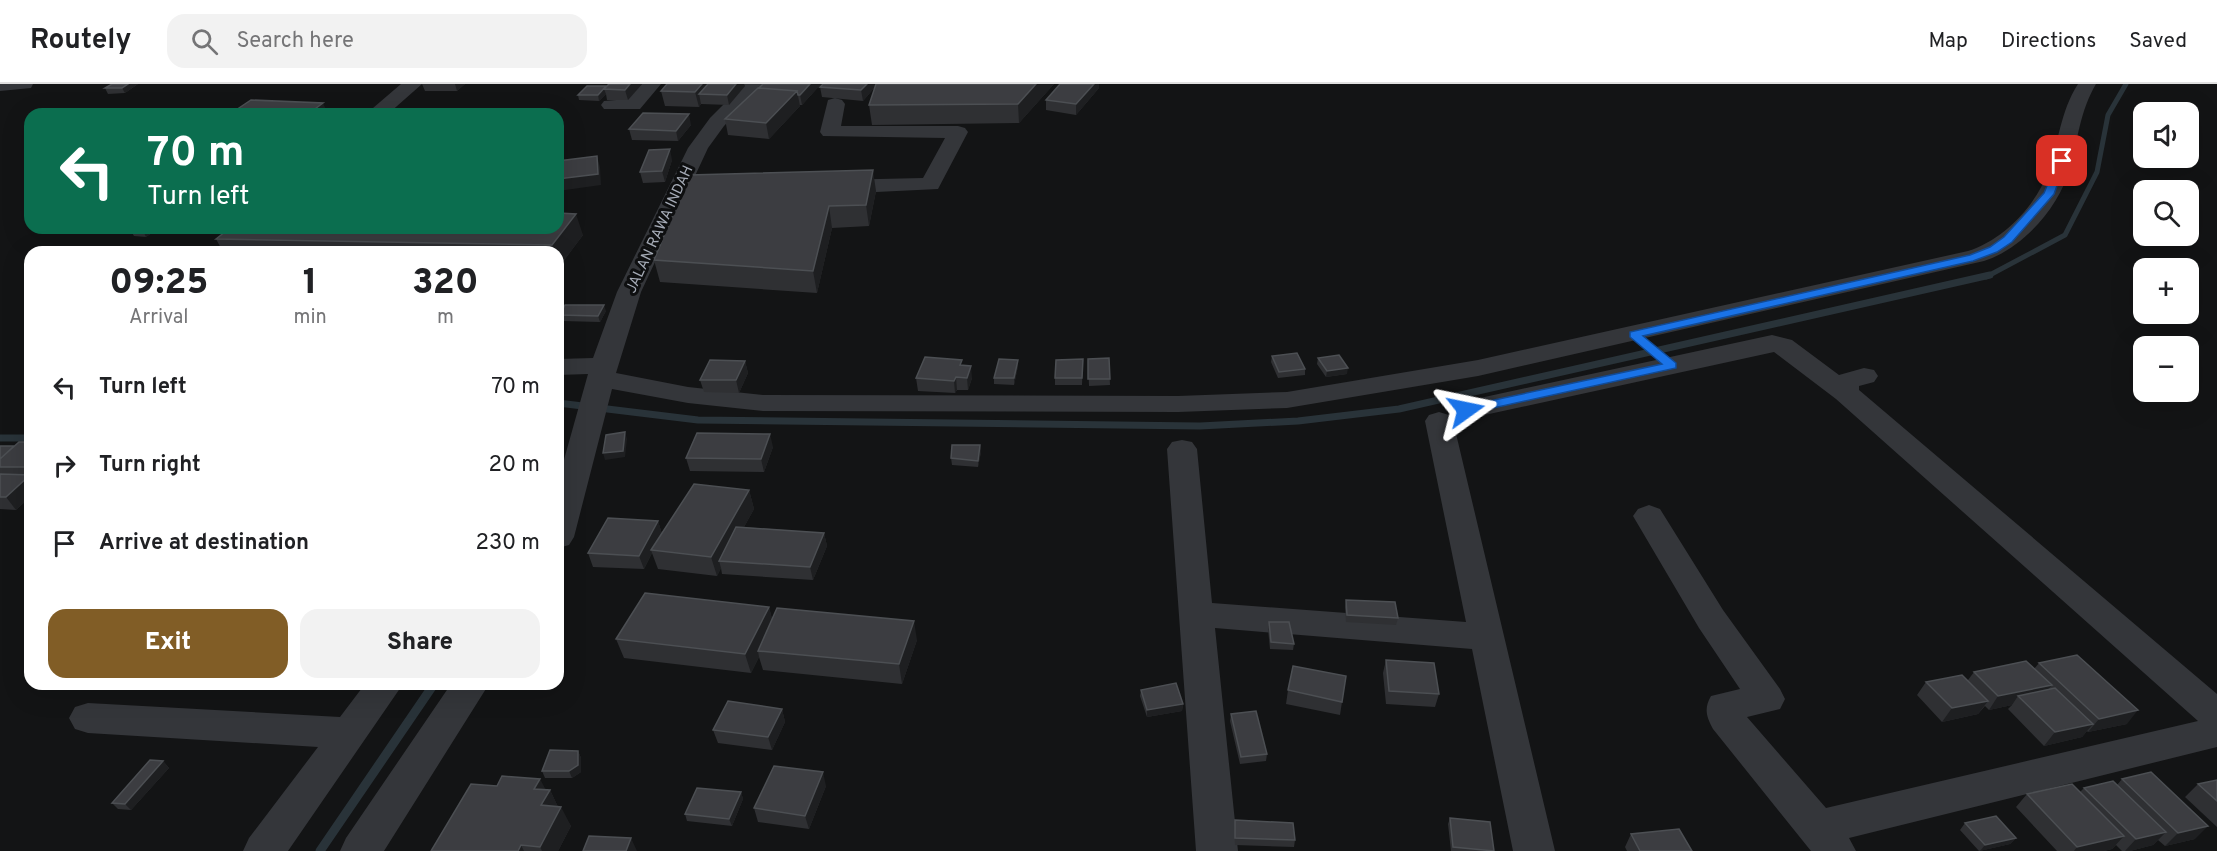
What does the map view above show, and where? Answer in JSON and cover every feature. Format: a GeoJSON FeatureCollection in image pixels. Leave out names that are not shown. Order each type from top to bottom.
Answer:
{"type":"FeatureCollection","features":[{"type":"Feature","properties":{"kind":"street"},"geometry":{"type":"LineString","coordinates":[[0,85],[24,84]]}},
{"type":"Feature","properties":{"kind":"street"},"geometry":{"type":"LineString","coordinates":[[383,108],[413,84]]}},
{"type":"Feature","properties":{"kind":"street"},"geometry":{"type":"LineString","coordinates":[[611,105],[633,105],[652,84]]}},
{"type":"Feature","properties":{"kind":"street","name":"JALAN RAWA INDAH"},"geometry":{"type":"LineString","coordinates":[[569,456],[590,423],[601,379],[629,292],[686,191],[703,140],[754,84]]}},
{"type":"Feature","properties":{"kind":"street"},"geometry":{"type":"LineString","coordinates":[[564,369],[601,379],[688,395],[763,403],[1178,404],[1260,402],[1342,392],[1641,340],[1994,250],[2008,240],[2049,194],[2058,173],[2071,114],[2087,84]]}},
{"type":"Feature","properties":{"kind":"street"},"geometry":{"type":"LineString","coordinates":[[813,187],[930,184],[958,132],[830,132],[835,104]]}},
{"type":"Feature","properties":{"kind":"street"},"geometry":{"type":"LineString","coordinates":[[1641,340],[1672,366]]}},
{"type":"Feature","properties":{"kind":"street"},"geometry":{"type":"LineString","coordinates":[[1534,851],[1488,638],[1453,416],[1772,343],[1783,346],[1855,385],[2217,716]]}},
{"type":"Feature","properties":{"kind":"street"},"geometry":{"type":"LineString","coordinates":[[1182,448],[1217,851]]}},
{"type":"Feature","properties":{"kind":"street"},"geometry":{"type":"LineString","coordinates":[[564,493],[569,456]]}},
{"type":"Feature","properties":{"kind":"street"},"geometry":{"type":"LineString","coordinates":[[1649,516],[1711,619],[1767,699],[1724,706],[1726,718],[1826,839],[2217,732]]}},
{"type":"Feature","properties":{"kind":"street"},"geometry":{"type":"LineString","coordinates":[[1196,614],[1488,638]]}},
{"type":"Feature","properties":{"kind":"street"},"geometry":{"type":"LineString","coordinates":[[264,851],[381,690]]}},
{"type":"Feature","properties":{"kind":"street"},"geometry":{"type":"LineString","coordinates":[[361,851],[467,690]]}},
{"type":"Feature","properties":{"kind":"street"},"geometry":{"type":"LineString","coordinates":[[88,718],[348,734]]}},
{"type":"Feature","properties":{"kind":"building"},"geometry":{"type":"Polygon","coordinates":[[[112,84],[128,84],[122,88],[105,88],[112,84]]]}},
{"type":"Feature","properties":{"kind":"building"},"geometry":{"type":"Polygon","coordinates":[[[609,84],[630,84],[625,90],[604,89],[609,84]]]}},
{"type":"Feature","properties":{"kind":"building"},"geometry":{"type":"Polygon","coordinates":[[[667,84],[702,84],[695,92],[661,91],[667,84]]]}},
{"type":"Feature","properties":{"kind":"building"},"geometry":{"type":"Polygon","coordinates":[[[708,84],[736,84],[727,95],[699,94],[708,84]]]}},
{"type":"Feature","properties":{"kind":"building"},"geometry":{"type":"Polygon","coordinates":[[[763,84],[810,84],[798,95],[797,91],[759,88],[763,84]]]}},
{"type":"Feature","properties":{"kind":"building"},"geometry":{"type":"Polygon","coordinates":[[[823,84],[867,84],[861,90],[820,87],[823,84]]]}},
{"type":"Feature","properties":{"kind":"building"},"geometry":{"type":"Polygon","coordinates":[[[876,84],[1036,84],[1018,104],[869,105],[876,84]]]}},
{"type":"Feature","properties":{"kind":"building"},"geometry":{"type":"Polygon","coordinates":[[[1060,84],[1094,84],[1076,104],[1046,100],[1060,84]]]}},
{"type":"Feature","properties":{"kind":"building"},"geometry":{"type":"Polygon","coordinates":[[[587,86],[606,86],[598,95],[578,95],[587,86]]]}},
{"type":"Feature","properties":{"kind":"building"},"geometry":{"type":"Polygon","coordinates":[[[758,88],[797,91],[766,123],[725,119],[758,88]]]}},
{"type":"Feature","properties":{"kind":"building"},"geometry":{"type":"Polygon","coordinates":[[[251,100],[323,103],[316,108],[239,108],[251,100]]]}},
{"type":"Feature","properties":{"kind":"building"},"geometry":{"type":"Polygon","coordinates":[[[643,113],[689,114],[676,131],[629,129],[643,113]]]}},
{"type":"Feature","properties":{"kind":"building"},"geometry":{"type":"Polygon","coordinates":[[[670,149],[662,171],[640,172],[649,150],[670,149]]]}},
{"type":"Feature","properties":{"kind":"building"},"geometry":{"type":"Polygon","coordinates":[[[597,156],[598,174],[564,178],[564,160],[597,156]]]}},
{"type":"Feature","properties":{"kind":"building"},"geometry":{"type":"Polygon","coordinates":[[[873,170],[866,205],[829,206],[813,271],[654,260],[689,175],[873,170]]]}},
{"type":"Feature","properties":{"kind":"building"},"geometry":{"type":"Polygon","coordinates":[[[564,213],[576,214],[564,230],[564,213]]]}},
{"type":"Feature","properties":{"kind":"building"},"geometry":{"type":"Polygon","coordinates":[[[222,234],[561,234],[552,245],[216,239],[222,234]]]}},
{"type":"Feature","properties":{"kind":"building"},"geometry":{"type":"Polygon","coordinates":[[[565,305],[604,305],[598,316],[564,315],[565,305]]]}},
{"type":"Feature","properties":{"kind":"building"},"geometry":{"type":"Polygon","coordinates":[[[1297,353],[1305,369],[1279,372],[1272,356],[1297,353]]]}},
{"type":"Feature","properties":{"kind":"building"},"geometry":{"type":"Polygon","coordinates":[[[1339,355],[1348,368],[1327,371],[1318,358],[1339,355]]]}},
{"type":"Feature","properties":{"kind":"building"},"geometry":{"type":"Polygon","coordinates":[[[925,357],[962,360],[960,365],[971,366],[967,378],[956,377],[954,381],[916,378],[925,357]]]}},
{"type":"Feature","properties":{"kind":"building"},"geometry":{"type":"Polygon","coordinates":[[[1109,358],[1110,379],[1088,379],[1088,359],[1109,358]]]}},
{"type":"Feature","properties":{"kind":"building"},"geometry":{"type":"Polygon","coordinates":[[[999,359],[1018,360],[1014,378],[994,378],[999,359]]]}},
{"type":"Feature","properties":{"kind":"building"},"geometry":{"type":"Polygon","coordinates":[[[1083,359],[1082,378],[1055,378],[1056,360],[1083,359]]]}},
{"type":"Feature","properties":{"kind":"building"},"geometry":{"type":"Polygon","coordinates":[[[710,360],[745,361],[736,380],[700,380],[710,360]]]}},
{"type":"Feature","properties":{"kind":"building"},"geometry":{"type":"Polygon","coordinates":[[[625,432],[623,451],[603,453],[606,435],[625,432]]]}},
{"type":"Feature","properties":{"kind":"building"},"geometry":{"type":"Polygon","coordinates":[[[697,433],[770,434],[761,459],[686,458],[697,433]]]}},
{"type":"Feature","properties":{"kind":"building"},"geometry":{"type":"Polygon","coordinates":[[[19,442],[24,442],[24,467],[0,467],[0,459],[19,442]]]}},
{"type":"Feature","properties":{"kind":"building"},"geometry":{"type":"Polygon","coordinates":[[[952,445],[980,445],[978,461],[951,458],[952,445]]]}},
{"type":"Feature","properties":{"kind":"building"},"geometry":{"type":"Polygon","coordinates":[[[0,446],[14,446],[0,459],[0,446]]]}},
{"type":"Feature","properties":{"kind":"building"},"geometry":{"type":"Polygon","coordinates":[[[0,474],[24,475],[24,480],[6,497],[0,497],[0,474]]]}},
{"type":"Feature","properties":{"kind":"building"},"geometry":{"type":"Polygon","coordinates":[[[694,484],[749,490],[711,557],[651,550],[694,484]]]}},
{"type":"Feature","properties":{"kind":"building"},"geometry":{"type":"Polygon","coordinates":[[[608,518],[658,521],[639,556],[588,553],[608,518]]]}},
{"type":"Feature","properties":{"kind":"building"},"geometry":{"type":"Polygon","coordinates":[[[736,527],[824,533],[810,567],[719,561],[736,527]]]}},
{"type":"Feature","properties":{"kind":"building"},"geometry":{"type":"Polygon","coordinates":[[[645,593],[769,607],[745,654],[616,639],[645,593]]]}},
{"type":"Feature","properties":{"kind":"building"},"geometry":{"type":"Polygon","coordinates":[[[1346,600],[1395,602],[1398,618],[1347,615],[1346,600]]]}},
{"type":"Feature","properties":{"kind":"building"},"geometry":{"type":"Polygon","coordinates":[[[777,608],[914,621],[899,664],[758,651],[777,608]]]}},
{"type":"Feature","properties":{"kind":"building"},"geometry":{"type":"Polygon","coordinates":[[[1269,622],[1289,622],[1294,644],[1271,642],[1269,622]]]}},
{"type":"Feature","properties":{"kind":"building"},"geometry":{"type":"Polygon","coordinates":[[[2077,655],[2138,710],[2099,719],[2039,663],[2077,655]]]}},
{"type":"Feature","properties":{"kind":"building"},"geometry":{"type":"Polygon","coordinates":[[[1386,660],[1434,663],[1439,694],[1389,691],[1386,660]]]}},
{"type":"Feature","properties":{"kind":"building"},"geometry":{"type":"Polygon","coordinates":[[[2026,661],[2052,685],[1998,696],[1974,672],[2026,661]]]}},
{"type":"Feature","properties":{"kind":"building"},"geometry":{"type":"Polygon","coordinates":[[[1293,666],[1346,676],[1342,702],[1288,690],[1293,666]]]}},
{"type":"Feature","properties":{"kind":"building"},"geometry":{"type":"Polygon","coordinates":[[[1962,675],[1988,701],[1952,708],[1926,682],[1962,675]]]}},
{"type":"Feature","properties":{"kind":"building"},"geometry":{"type":"Polygon","coordinates":[[[1176,683],[1183,704],[1147,710],[1141,690],[1176,683]]]}},
{"type":"Feature","properties":{"kind":"building"},"geometry":{"type":"Polygon","coordinates":[[[2055,688],[2093,724],[2055,732],[2018,696],[2055,688]]]}},
{"type":"Feature","properties":{"kind":"building"},"geometry":{"type":"Polygon","coordinates":[[[728,701],[782,709],[768,737],[713,730],[728,701]]]}},
{"type":"Feature","properties":{"kind":"building"},"geometry":{"type":"Polygon","coordinates":[[[1256,711],[1267,754],[1241,757],[1231,714],[1256,711]]]}},
{"type":"Feature","properties":{"kind":"building"},"geometry":{"type":"Polygon","coordinates":[[[550,750],[578,751],[578,765],[569,771],[542,771],[550,750]]]}},
{"type":"Feature","properties":{"kind":"building"},"geometry":{"type":"Polygon","coordinates":[[[150,760],[163,761],[125,804],[112,803],[150,760]]]}},
{"type":"Feature","properties":{"kind":"building"},"geometry":{"type":"Polygon","coordinates":[[[774,766],[823,772],[805,816],[754,808],[774,766]]]}},
{"type":"Feature","properties":{"kind":"building"},"geometry":{"type":"Polygon","coordinates":[[[2151,772],[2208,826],[2178,833],[2122,779],[2151,772]]]}},
{"type":"Feature","properties":{"kind":"building"},"geometry":{"type":"Polygon","coordinates":[[[502,776],[540,779],[534,789],[550,790],[541,805],[561,807],[540,847],[521,845],[518,851],[431,851],[471,784],[497,786],[502,776]]]}},
{"type":"Feature","properties":{"kind":"building"},"geometry":{"type":"Polygon","coordinates":[[[2217,780],[2217,801],[2198,784],[2217,780]]]}},
{"type":"Feature","properties":{"kind":"building"},"geometry":{"type":"Polygon","coordinates":[[[2113,781],[2166,832],[2136,839],[2084,788],[2113,781]]]}},
{"type":"Feature","properties":{"kind":"building"},"geometry":{"type":"Polygon","coordinates":[[[2072,784],[2124,836],[2077,847],[2027,794],[2072,784]]]}},
{"type":"Feature","properties":{"kind":"building"},"geometry":{"type":"Polygon","coordinates":[[[697,788],[741,792],[729,819],[685,814],[697,788]]]}},
{"type":"Feature","properties":{"kind":"building"},"geometry":{"type":"Polygon","coordinates":[[[1996,816],[2016,838],[1985,845],[1965,823],[1996,816]]]}},
{"type":"Feature","properties":{"kind":"building"},"geometry":{"type":"Polygon","coordinates":[[[1450,818],[1490,822],[1494,851],[1453,847],[1450,818]]]}},
{"type":"Feature","properties":{"kind":"building"},"geometry":{"type":"Polygon","coordinates":[[[1235,820],[1293,823],[1295,840],[1235,838],[1235,820]]]}},
{"type":"Feature","properties":{"kind":"building"},"geometry":{"type":"Polygon","coordinates":[[[1679,829],[1692,851],[1640,851],[1631,834],[1679,829]]]}},
{"type":"Feature","properties":{"kind":"building"},"geometry":{"type":"Polygon","coordinates":[[[589,836],[631,838],[626,851],[583,851],[589,836]]]}},
{"type":"Feature","properties":{"kind":"waterway"},"geometry":{"type":"LineString","coordinates":[[1990,275],[2065,235],[2097,172],[2108,115],[2126,84]]}},
{"type":"Feature","properties":{"kind":"waterway"},"geometry":{"type":"LineString","coordinates":[[564,404],[698,420],[1200,426],[1298,421],[1399,409],[1990,275]]}},
{"type":"Feature","properties":{"kind":"waterway"},"geometry":{"type":"LineString","coordinates":[[1986,277],[1990,275]]}},
{"type":"Feature","properties":{"kind":"waterway"},"geometry":{"type":"LineString","coordinates":[[0,438],[24,438]]}},
{"type":"Feature","properties":{"kind":"waterway"},"geometry":{"type":"LineString","coordinates":[[320,851],[430,690]]}},
{"type":"Feature","properties":{"kind":"route"},"geometry":{"type":"LineString","coordinates":[[1466,410],[1672,366],[1634,334],[1973,257],[1994,250],[2008,240],[2049,194],[2062,161]]}}]}
